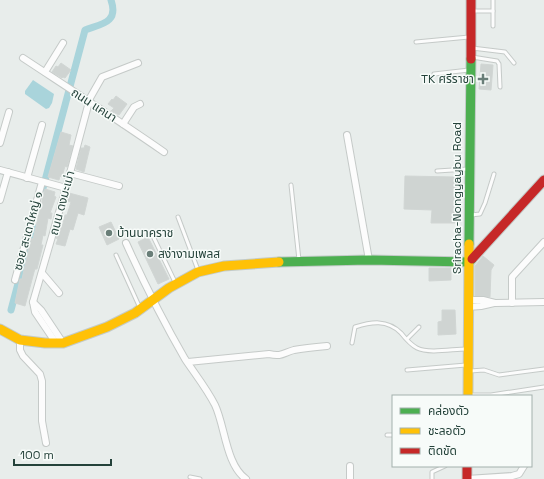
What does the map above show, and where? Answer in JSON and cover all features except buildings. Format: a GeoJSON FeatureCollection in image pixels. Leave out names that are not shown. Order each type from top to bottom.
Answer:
{"type":"FeatureCollection","features":[{"type":"Feature","properties":{"kind":"street","name":"Sriracha-Nongyaybu Road"},"geometry":{"type":"LineString","coordinates":[[468,395],[471,0]]}},
{"type":"Feature","properties":{"kind":"street"},"geometry":{"type":"LineString","coordinates":[[45,72],[63,43]]}},
{"type":"Feature","properties":{"kind":"street","name":"ถนน แคนา"},"geometry":{"type":"LineString","coordinates":[[23,58],[164,152]]}},
{"type":"Feature","properties":{"kind":"street","name":"ถนน ดงมะเม่า"},"geometry":{"type":"LineString","coordinates":[[60,343],[41,310],[33,302],[66,188],[88,102],[102,77],[138,62]]}},
{"type":"Feature","properties":{"kind":"street"},"geometry":{"type":"LineString","coordinates":[[123,124],[134,107],[140,104]]}},
{"type":"Feature","properties":{"kind":"street"},"geometry":{"type":"LineString","coordinates":[[0,143],[8,112]]}},
{"type":"Feature","properties":{"kind":"street"},"geometry":{"type":"LineString","coordinates":[[28,178],[42,125]]}},
{"type":"Feature","properties":{"kind":"street"},"geometry":{"type":"LineString","coordinates":[[347,136],[369,260]]}},
{"type":"Feature","properties":{"kind":"street"},"geometry":{"type":"LineString","coordinates":[[0,170],[66,188]]}},
{"type":"Feature","properties":{"kind":"street"},"geometry":{"type":"LineString","coordinates":[[0,200],[8,172]]}},
{"type":"Feature","properties":{"kind":"street"},"geometry":{"type":"LineString","coordinates":[[70,173],[119,186]]}},
{"type":"Feature","properties":{"kind":"street"},"geometry":{"type":"LineString","coordinates":[[0,329],[20,340],[60,343],[107,327],[134,313],[152,299],[198,272],[224,266],[369,260],[469,262],[544,180]]}},
{"type":"Feature","properties":{"kind":"street","name":"ซอย สะเดาใหญ่ ๑"},"geometry":{"type":"LineString","coordinates":[[15,280],[42,182]]}},
{"type":"Feature","properties":{"kind":"street"},"geometry":{"type":"LineString","coordinates":[[512,303],[512,277],[544,242]]}},
{"type":"Feature","properties":{"kind":"street"},"geometry":{"type":"LineString","coordinates":[[126,243],[152,299],[188,362],[215,405],[228,448],[239,474],[246,479]]}},
{"type":"Feature","properties":{"kind":"street"},"geometry":{"type":"LineString","coordinates":[[42,273],[59,293]]}},
{"type":"Feature","properties":{"kind":"street"},"geometry":{"type":"LineString","coordinates":[[468,303],[481,306],[495,303],[543,302]]}},
{"type":"Feature","properties":{"kind":"street"},"geometry":{"type":"LineString","coordinates":[[20,340],[20,350],[23,356],[40,374],[42,381],[42,421],[46,443]]}},
{"type":"Feature","properties":{"kind":"street"},"geometry":{"type":"LineString","coordinates":[[188,362],[269,354],[286,354],[293,350],[327,346]]}},
{"type":"Feature","properties":{"kind":"street"},"geometry":{"type":"LineString","coordinates":[[350,466],[350,479]]}},
{"type":"Feature","properties":{"kind":"street"},"geometry":{"type":"LineString","coordinates":[[467,467],[467,479],[512,476],[519,474],[523,467]]}},
{"type":"Feature","properties":{"kind":"lane"},"geometry":{"type":"LineString","coordinates":[[493,0],[493,26]]}},
{"type":"Feature","properties":{"kind":"lane"},"geometry":{"type":"LineString","coordinates":[[471,10],[493,11]]}},
{"type":"Feature","properties":{"kind":"lane"},"geometry":{"type":"LineString","coordinates":[[416,42],[471,37]]}},
{"type":"Feature","properties":{"kind":"lane"},"geometry":{"type":"LineString","coordinates":[[471,52],[505,52],[514,63]]}},
{"type":"Feature","properties":{"kind":"lane"},"geometry":{"type":"LineString","coordinates":[[471,52],[497,61],[499,64],[500,87]]}},
{"type":"Feature","properties":{"kind":"lane"},"geometry":{"type":"LineString","coordinates":[[434,74],[470,69]]}},
{"type":"Feature","properties":{"kind":"lane"},"geometry":{"type":"LineString","coordinates":[[437,171],[470,169]]}},
{"type":"Feature","properties":{"kind":"lane"},"geometry":{"type":"LineString","coordinates":[[470,215],[480,214],[494,174]]}},
{"type":"Feature","properties":{"kind":"lane"},"geometry":{"type":"LineString","coordinates":[[291,185],[299,262]]}},
{"type":"Feature","properties":{"kind":"lane"},"geometry":{"type":"LineString","coordinates":[[178,217],[198,272]]}},
{"type":"Feature","properties":{"kind":"lane"},"geometry":{"type":"LineString","coordinates":[[152,232],[176,284]]}},
{"type":"Feature","properties":{"kind":"lane"},"geometry":{"type":"LineString","coordinates":[[116,255],[140,308]]}},
{"type":"Feature","properties":{"kind":"lane"},"geometry":{"type":"LineString","coordinates":[[352,343],[355,327],[369,322],[383,323],[396,328],[417,348],[430,350],[468,349]]}},
{"type":"Feature","properties":{"kind":"lane"},"geometry":{"type":"LineString","coordinates":[[407,339],[419,327]]}},
{"type":"Feature","properties":{"kind":"lane"},"geometry":{"type":"LineString","coordinates":[[407,370],[468,368],[484,370],[499,375],[544,369]]}},
{"type":"Feature","properties":{"kind":"lane"},"geometry":{"type":"LineString","coordinates":[[491,395],[544,387]]}},
{"type":"Feature","properties":{"kind":"lane"},"geometry":{"type":"LineString","coordinates":[[387,435],[392,435]]}},
{"type":"Feature","properties":{"kind":"lane"},"geometry":{"type":"LineString","coordinates":[[432,479],[432,472],[443,467]]}},
{"type":"Feature","properties":{"kind":"lane"},"geometry":{"type":"LineString","coordinates":[[190,477],[200,479]]}},
{"type":"Feature","properties":{"kind":"water"},"geometry":{"type":"Polygon","coordinates":[[[33,80],[54,94],[49,108],[46,109],[25,94],[25,91],[33,80]]]}},
{"type":"Feature","properties":{"kind":"waterway"},"geometry":{"type":"LineString","coordinates":[[43,188],[85,30],[102,24],[111,18],[113,14],[111,0]]}},
{"type":"Feature","properties":{"kind":"waterway"},"geometry":{"type":"LineString","coordinates":[[11,310],[33,227]]}},
{"type":"Feature","properties":{"kind":"traffic: fast"},"geometry":{"type":"LineString","coordinates":[[469,244],[471,59]]}},
{"type":"Feature","properties":{"kind":"traffic: fast"},"geometry":{"type":"LineString","coordinates":[[279,262],[369,260],[469,262],[472,259]]}},
{"type":"Feature","properties":{"kind":"traffic: slow"},"geometry":{"type":"LineString","coordinates":[[468,395],[469,244]]}},
{"type":"Feature","properties":{"kind":"traffic: slow"},"geometry":{"type":"LineString","coordinates":[[0,329],[20,340],[45,343],[63,343],[107,327],[135,313],[169,288],[198,272],[224,266],[279,262]]}},
{"type":"Feature","properties":{"kind":"traffic: jam"},"geometry":{"type":"LineString","coordinates":[[471,0],[471,59]]}},
{"type":"Feature","properties":{"kind":"traffic: jam"},"geometry":{"type":"LineString","coordinates":[[472,259],[544,180]]}},
{"type":"Feature","properties":{"kind":"traffic: jam"},"geometry":{"type":"LineString","coordinates":[[467,467],[467,479]]}},
{"type":"Feature","properties":{"kind":"place","name":"TK ศรีราชา"},"geometry":{"type":"Point","coordinates":[483,79]}},
{"type":"Feature","properties":{"kind":"place","name":"บ้านนาคราช"},"geometry":{"type":"Point","coordinates":[109,233]}},
{"type":"Feature","properties":{"kind":"place","name":"สง่างามเพลส"},"geometry":{"type":"Point","coordinates":[150,254]}}]}
